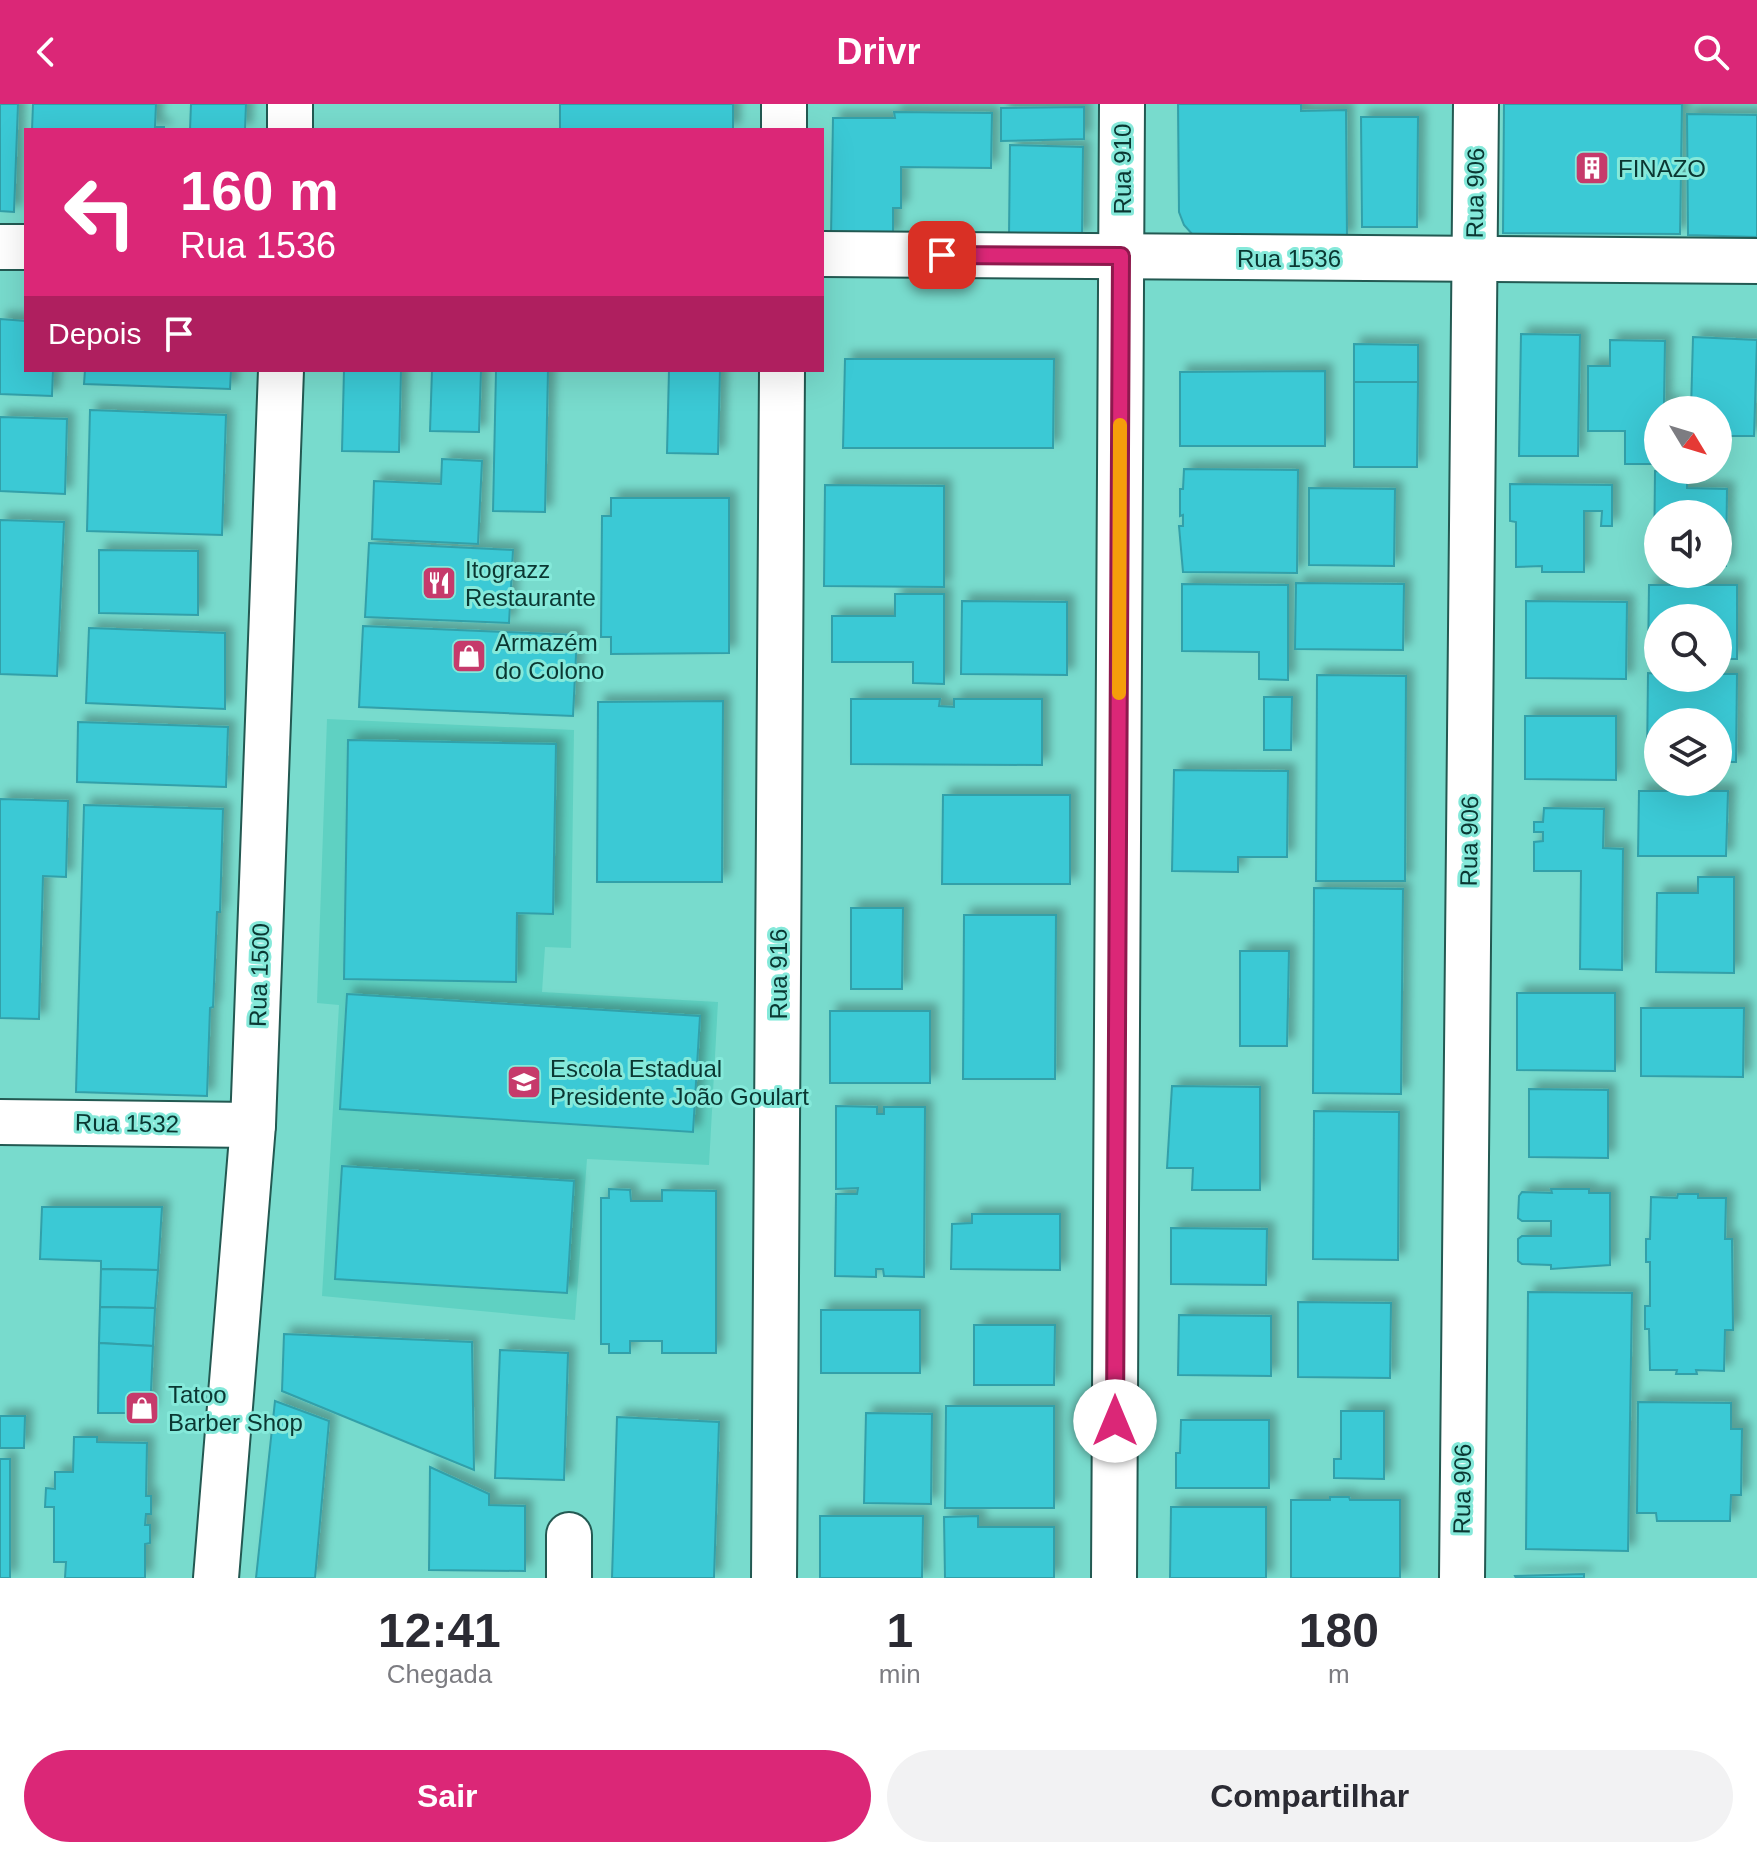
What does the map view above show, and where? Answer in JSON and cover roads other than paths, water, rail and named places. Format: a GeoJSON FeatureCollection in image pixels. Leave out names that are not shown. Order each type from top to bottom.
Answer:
{"type":"FeatureCollection","features":[{"type":"Feature","properties":{"kind":"street"},"geometry":{"type":"LineString","coordinates":[[290,104],[290,128]]}},
{"type":"Feature","properties":{"kind":"street"},"geometry":{"type":"LineString","coordinates":[[784,104],[784,128]]}},
{"type":"Feature","properties":{"kind":"street","name":"Rua 910"},"geometry":{"type":"LineString","coordinates":[[1114,1578],[1122,104]]}},
{"type":"Feature","properties":{"kind":"street","name":"Rua 906"},"geometry":{"type":"LineString","coordinates":[[1462,1578],[1476,104]]}},
{"type":"Feature","properties":{"kind":"street"},"geometry":{"type":"LineString","coordinates":[[0,247],[24,247]]}},
{"type":"Feature","properties":{"kind":"street","name":"Rua 1536"},"geometry":{"type":"LineString","coordinates":[[824,254],[1757,261]]}},
{"type":"Feature","properties":{"kind":"street","name":"Rua 1500"},"geometry":{"type":"LineString","coordinates":[[216,1578],[253,1125],[281,372]]}},
{"type":"Feature","properties":{"kind":"street","name":"Rua 916"},"geometry":{"type":"LineString","coordinates":[[774,1578],[782,372]]}},
{"type":"Feature","properties":{"kind":"street","name":"Rua 1532"},"geometry":{"type":"LineString","coordinates":[[0,1122],[253,1125]]}},
{"type":"Feature","properties":{"kind":"street"},"geometry":{"type":"LineString","coordinates":[[569,1535],[569,1578]]}},
{"type":"Feature","properties":{"kind":"place","name":"FINAZO"},"geometry":{"type":"Point","coordinates":[1592,168]}},
{"type":"Feature","properties":{"kind":"place","name":"Itograzz Restaurante"},"geometry":{"type":"Point","coordinates":[439,583]}},
{"type":"Feature","properties":{"kind":"place","name":"Armazém do Colono"},"geometry":{"type":"Point","coordinates":[469,656]}},
{"type":"Feature","properties":{"kind":"place","name":"Escola Estadual Presidente João Goulart"},"geometry":{"type":"Point","coordinates":[524,1082]}},
{"type":"Feature","properties":{"kind":"place","name":"Tatoo Barber Shop"},"geometry":{"type":"Point","coordinates":[142,1408]}}]}
